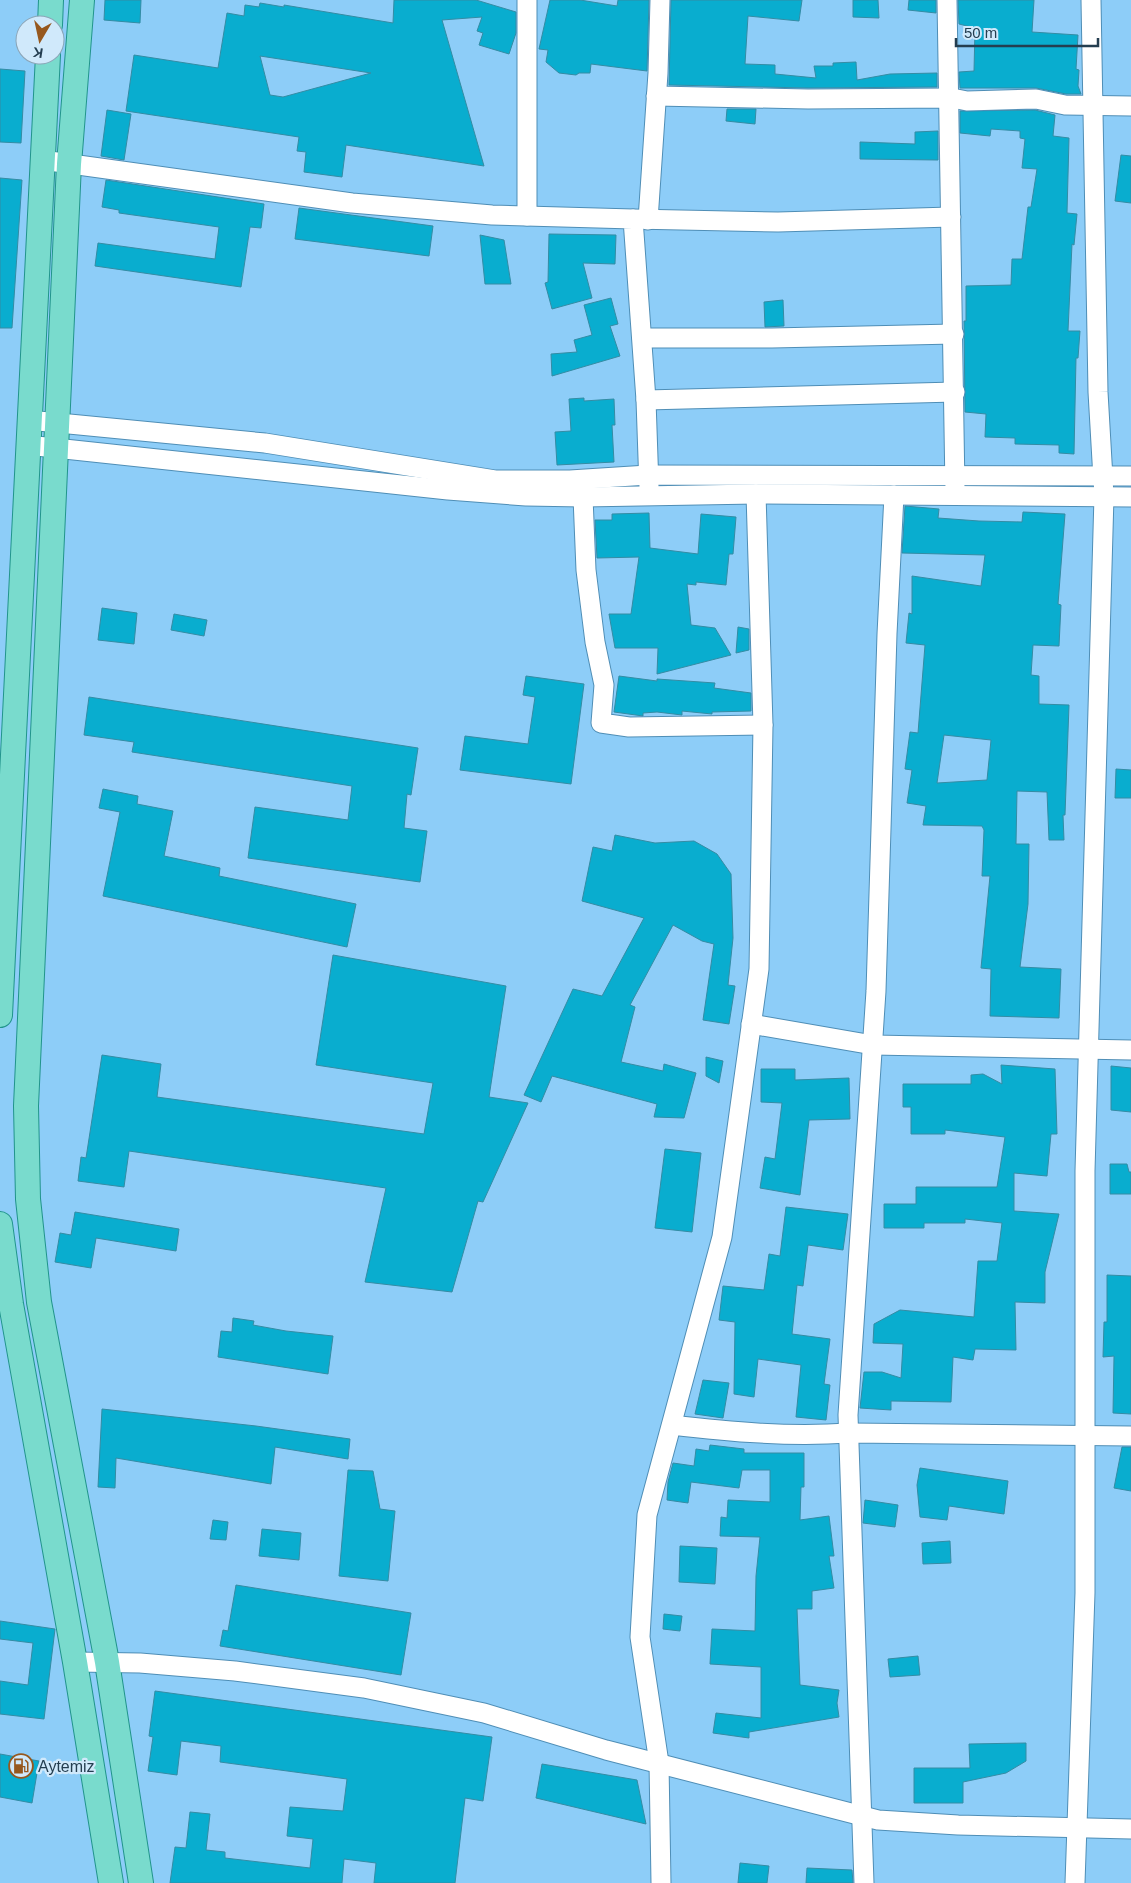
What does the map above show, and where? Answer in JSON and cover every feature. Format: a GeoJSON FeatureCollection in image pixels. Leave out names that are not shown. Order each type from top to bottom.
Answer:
{"type":"FeatureCollection","features":[{"type":"Feature","properties":{"kind":"main road"},"geometry":{"type":"LineString","coordinates":[[50,15],[51,0]]}},
{"type":"Feature","properties":{"kind":"main road"},"geometry":{"type":"LineString","coordinates":[[82,0],[69,164],[26,1086],[26,1152],[28,1199],[39,1302],[107,1662],[141,1883]]}},
{"type":"Feature","properties":{"kind":"main road"},"geometry":{"type":"LineString","coordinates":[[0,1015],[28,420],[47,65]]}},
{"type":"Feature","properties":{"kind":"main road"},"geometry":{"type":"LineString","coordinates":[[0,1224],[11,1304],[75,1662],[111,1883]]}},
{"type":"Feature","properties":{"kind":"street"},"geometry":{"type":"LineString","coordinates":[[527,0],[527,216]]}},
{"type":"Feature","properties":{"kind":"street"},"geometry":{"type":"LineString","coordinates":[[649,496],[642,338],[640,220],[656,96],[660,0]]}},
{"type":"Feature","properties":{"kind":"street"},"geometry":{"type":"LineString","coordinates":[[948,0],[955,495]]}},
{"type":"Feature","properties":{"kind":"street"},"geometry":{"type":"LineString","coordinates":[[1075,1883],[1085,1593],[1085,1171],[1104,496],[1098,392],[1091,0]]}},
{"type":"Feature","properties":{"kind":"street"},"geometry":{"type":"LineString","coordinates":[[656,96],[808,99],[949,98],[967,101],[1036,99],[1064,105],[1131,106]]}},
{"type":"Feature","properties":{"kind":"street"},"geometry":{"type":"LineString","coordinates":[[42,160],[352,202],[527,216],[778,222],[951,217]]}},
{"type":"Feature","properties":{"kind":"street"},"geometry":{"type":"LineString","coordinates":[[642,338],[772,338],[954,334]]}},
{"type":"Feature","properties":{"kind":"street"},"geometry":{"type":"LineString","coordinates":[[646,400],[955,392]]}},
{"type":"Feature","properties":{"kind":"street"},"geometry":{"type":"LineString","coordinates":[[28,420],[265,443],[495,480],[570,480],[648,475],[1131,476]]}},
{"type":"Feature","properties":{"kind":"street"},"geometry":{"type":"LineString","coordinates":[[27,445],[448,490],[583,497],[756,494],[1131,496]]}},
{"type":"Feature","properties":{"kind":"street"},"geometry":{"type":"LineString","coordinates":[[661,1883],[659,1763],[640,1637],[647,1515],[722,1238],[758,969],[763,725],[756,494]]}},
{"type":"Feature","properties":{"kind":"street"},"geometry":{"type":"LineString","coordinates":[[864,1883],[849,1433],[873,1045],[894,495]]}},
{"type":"Feature","properties":{"kind":"street"},"geometry":{"type":"LineString","coordinates":[[583,497],[586,570],[595,642],[604,685],[601,723],[629,727],[763,725]]}},
{"type":"Feature","properties":{"kind":"street"},"geometry":{"type":"LineString","coordinates":[[751,1024],[873,1045],[1131,1050]]}},
{"type":"Feature","properties":{"kind":"street"},"geometry":{"type":"LineString","coordinates":[[672,1424],[808,1436],[849,1433],[1131,1436]]}},
{"type":"Feature","properties":{"kind":"street"},"geometry":{"type":"LineString","coordinates":[[75,1662],[107,1662],[235,1671],[364,1688],[484,1713],[606,1750],[878,1820],[940,1824],[1131,1828]]}},
{"type":"Feature","properties":{"kind":"building"},"geometry":{"type":"Polygon","coordinates":[[[105,0],[141,0],[140,23],[104,20],[105,0]]]}},
{"type":"Feature","properties":{"kind":"building"},"geometry":{"type":"Polygon","coordinates":[[[394,0],[476,0],[516,12],[516,33],[509,54],[479,45],[483,33],[477,31],[482,17],[442,20],[484,166],[346,145],[342,177],[304,172],[306,152],[297,151],[299,137],[126,111],[134,55],[218,68],[227,13],[244,16],[245,5],[259,7],[260,3],[284,7],[284,5],[393,23],[394,0]],[[260,56],[270,95],[283,97],[371,73],[260,56]]]}},
{"type":"Feature","properties":{"kind":"building"},"geometry":{"type":"Polygon","coordinates":[[[550,0],[580,0],[617,6],[618,0],[649,0],[647,71],[591,64],[590,73],[579,73],[576,75],[559,73],[546,62],[548,50],[539,49],[550,0]]]}},
{"type":"Feature","properties":{"kind":"building"},"geometry":{"type":"Polygon","coordinates":[[[671,0],[802,0],[799,21],[748,16],[745,64],[775,65],[775,74],[816,78],[814,66],[833,66],[833,63],[856,62],[857,80],[890,74],[937,73],[937,87],[808,88],[669,85],[671,0]]]}},
{"type":"Feature","properties":{"kind":"building"},"geometry":{"type":"Polygon","coordinates":[[[853,0],[878,0],[879,18],[853,17],[853,0]]]}},
{"type":"Feature","properties":{"kind":"building"},"geometry":{"type":"Polygon","coordinates":[[[909,0],[936,0],[936,13],[908,10],[909,0]]]}},
{"type":"Feature","properties":{"kind":"building"},"geometry":{"type":"Polygon","coordinates":[[[958,0],[1034,0],[1032,32],[1078,35],[1076,69],[1079,70],[1078,86],[1081,94],[1066,94],[1036,88],[960,88],[959,72],[974,71],[975,28],[959,24],[958,0]]]}},
{"type":"Feature","properties":{"kind":"building"},"geometry":{"type":"Polygon","coordinates":[[[0,69],[25,71],[21,143],[0,142],[0,69]]]}},
{"type":"Feature","properties":{"kind":"building"},"geometry":{"type":"Polygon","coordinates":[[[727,109],[756,109],[755,124],[726,121],[727,109]]]}},
{"type":"Feature","properties":{"kind":"building"},"geometry":{"type":"Polygon","coordinates":[[[107,110],[131,114],[124,160],[101,156],[107,110]]]}},
{"type":"Feature","properties":{"kind":"building"},"geometry":{"type":"Polygon","coordinates":[[[1035,110],[1055,115],[1053,136],[1069,138],[1067,213],[1077,214],[1074,245],[1072,244],[1068,331],[1080,331],[1078,358],[1076,358],[1074,454],[1059,453],[1059,445],[1015,444],[1015,438],[985,437],[986,414],[965,412],[964,321],[966,321],[966,286],[1011,285],[1012,259],[1022,259],[1028,207],[1031,207],[1037,169],[1022,168],[1025,139],[1020,138],[1020,131],[991,129],[990,136],[960,133],[960,111],[1035,110]]]}},
{"type":"Feature","properties":{"kind":"building"},"geometry":{"type":"Polygon","coordinates":[[[938,131],[938,160],[860,159],[860,142],[915,144],[915,132],[938,131]]]}},
{"type":"Feature","properties":{"kind":"building"},"geometry":{"type":"Polygon","coordinates":[[[1121,155],[1131,156],[1131,203],[1115,201],[1121,155]]]}},
{"type":"Feature","properties":{"kind":"building"},"geometry":{"type":"Polygon","coordinates":[[[0,178],[22,180],[12,328],[0,328],[0,178]]]}},
{"type":"Feature","properties":{"kind":"building"},"geometry":{"type":"Polygon","coordinates":[[[106,180],[264,204],[261,228],[250,227],[241,287],[95,266],[98,243],[215,259],[219,227],[119,213],[119,210],[102,207],[106,180]]]}},
{"type":"Feature","properties":{"kind":"building"},"geometry":{"type":"Polygon","coordinates":[[[299,208],[433,226],[429,256],[295,239],[299,208]]]}},
{"type":"Feature","properties":{"kind":"building"},"geometry":{"type":"Polygon","coordinates":[[[549,234],[616,235],[615,264],[583,263],[592,298],[552,309],[545,283],[548,282],[549,234]]]}},
{"type":"Feature","properties":{"kind":"building"},"geometry":{"type":"Polygon","coordinates":[[[480,235],[504,240],[511,284],[485,284],[480,235]]]}},
{"type":"Feature","properties":{"kind":"building"},"geometry":{"type":"Polygon","coordinates":[[[611,298],[618,324],[610,326],[620,356],[552,376],[551,354],[577,352],[574,340],[592,335],[584,305],[611,298]]]}},
{"type":"Feature","properties":{"kind":"building"},"geometry":{"type":"Polygon","coordinates":[[[783,300],[784,326],[765,327],[764,302],[783,300]]]}},
{"type":"Feature","properties":{"kind":"building"},"geometry":{"type":"Polygon","coordinates":[[[584,398],[584,401],[614,399],[615,425],[612,425],[614,462],[557,465],[555,432],[571,431],[569,399],[584,398]]]}},
{"type":"Feature","properties":{"kind":"building"},"geometry":{"type":"Polygon","coordinates":[[[905,506],[939,509],[938,518],[979,521],[1022,522],[1023,512],[1065,514],[1058,604],[1061,605],[1059,646],[1033,645],[1031,675],[1039,676],[1039,704],[1069,705],[1065,815],[1063,815],[1064,840],[1049,840],[1047,792],[1017,791],[1016,844],[1029,844],[1028,904],[1020,967],[1061,969],[1059,1018],[990,1016],[991,969],[981,968],[990,876],[982,876],[984,830],[982,826],[923,825],[926,806],[907,803],[912,770],[905,769],[910,732],[918,733],[925,645],[906,643],[909,613],[912,614],[912,576],[981,586],[985,555],[902,553],[905,506]],[[944,735],[937,783],[987,780],[991,740],[944,735]]]}},
{"type":"Feature","properties":{"kind":"building"},"geometry":{"type":"Polygon","coordinates":[[[649,513],[650,548],[698,554],[701,514],[736,517],[733,554],[729,554],[726,585],[696,582],[696,585],[687,584],[691,625],[715,628],[731,655],[657,674],[658,648],[615,648],[609,614],[631,614],[639,557],[597,558],[595,520],[612,520],[612,514],[649,513]]]}},
{"type":"Feature","properties":{"kind":"building"},"geometry":{"type":"Polygon","coordinates":[[[102,608],[137,613],[134,644],[98,640],[102,608]]]}},
{"type":"Feature","properties":{"kind":"building"},"geometry":{"type":"Polygon","coordinates":[[[174,614],[207,620],[204,636],[171,630],[174,614]]]}},
{"type":"Feature","properties":{"kind":"building"},"geometry":{"type":"Polygon","coordinates":[[[738,627],[749,629],[749,650],[736,653],[738,627]]]}},
{"type":"Feature","properties":{"kind":"building"},"geometry":{"type":"Polygon","coordinates":[[[526,676],[584,684],[571,784],[460,770],[465,736],[528,744],[535,697],[523,695],[526,676]]]}},
{"type":"Feature","properties":{"kind":"building"},"geometry":{"type":"Polygon","coordinates":[[[619,676],[657,681],[657,679],[715,683],[714,688],[751,693],[751,711],[712,712],[712,714],[682,711],[682,715],[657,712],[643,713],[643,716],[614,712],[619,676]]]}},
{"type":"Feature","properties":{"kind":"building"},"geometry":{"type":"Polygon","coordinates":[[[89,697],[418,748],[411,795],[407,794],[404,828],[427,831],[420,882],[248,858],[255,807],[348,820],[352,786],[132,752],[134,742],[84,735],[89,697]]]}},
{"type":"Feature","properties":{"kind":"building"},"geometry":{"type":"Polygon","coordinates":[[[1116,769],[1131,770],[1131,798],[1115,798],[1116,769]]]}},
{"type":"Feature","properties":{"kind":"building"},"geometry":{"type":"Polygon","coordinates":[[[103,789],[138,796],[137,804],[173,811],[164,856],[220,868],[219,876],[356,904],[347,947],[103,896],[120,812],[99,808],[103,789]]]}},
{"type":"Feature","properties":{"kind":"building"},"geometry":{"type":"Polygon","coordinates":[[[615,835],[655,843],[694,841],[717,854],[731,874],[733,938],[728,985],[735,986],[729,1024],[703,1020],[714,944],[702,941],[673,925],[630,1005],[635,1007],[621,1062],[663,1071],[664,1064],[696,1073],[684,1118],[654,1117],[657,1104],[552,1076],[541,1102],[524,1095],[573,989],[602,996],[644,918],[582,901],[593,847],[612,851],[615,835]]]}},
{"type":"Feature","properties":{"kind":"building"},"geometry":{"type":"Polygon","coordinates":[[[333,955],[506,986],[489,1097],[528,1103],[483,1202],[478,1201],[452,1292],[365,1282],[386,1188],[129,1151],[124,1187],[78,1181],[81,1157],[86,1158],[102,1055],[161,1064],[157,1097],[424,1134],[433,1083],[316,1065],[333,955]]]}},
{"type":"Feature","properties":{"kind":"building"},"geometry":{"type":"Polygon","coordinates":[[[706,1057],[723,1061],[719,1083],[706,1076],[706,1057]]]}},
{"type":"Feature","properties":{"kind":"building"},"geometry":{"type":"Polygon","coordinates":[[[1001,1065],[1055,1069],[1057,1134],[1051,1134],[1047,1176],[1014,1173],[1014,1211],[1059,1214],[1045,1272],[1045,1303],[1015,1302],[1016,1350],[975,1349],[973,1360],[953,1357],[951,1402],[891,1401],[891,1410],[860,1408],[864,1372],[882,1372],[901,1378],[903,1344],[873,1343],[874,1324],[900,1310],[974,1317],[978,1261],[997,1261],[1002,1223],[965,1219],[965,1223],[924,1223],[924,1228],[884,1228],[884,1204],[916,1204],[916,1187],[997,1187],[1005,1137],[945,1130],[945,1134],[911,1134],[911,1107],[903,1107],[903,1084],[971,1084],[971,1075],[983,1074],[1002,1084],[1001,1065]]]}},
{"type":"Feature","properties":{"kind":"building"},"geometry":{"type":"Polygon","coordinates":[[[1111,1066],[1131,1068],[1131,1112],[1111,1110],[1111,1066]]]}},
{"type":"Feature","properties":{"kind":"building"},"geometry":{"type":"Polygon","coordinates":[[[761,1069],[795,1069],[795,1080],[849,1078],[850,1119],[809,1120],[800,1195],[760,1188],[765,1157],[775,1159],[782,1103],[761,1102],[761,1069]]]}},
{"type":"Feature","properties":{"kind":"building"},"geometry":{"type":"Polygon","coordinates":[[[665,1149],[701,1153],[692,1232],[655,1228],[665,1149]]]}},
{"type":"Feature","properties":{"kind":"building"},"geometry":{"type":"Polygon","coordinates":[[[1110,1164],[1127,1164],[1129,1172],[1131,1172],[1131,1194],[1110,1194],[1110,1164]]]}},
{"type":"Feature","properties":{"kind":"building"},"geometry":{"type":"Polygon","coordinates":[[[786,1207],[848,1214],[843,1250],[808,1245],[803,1286],[797,1285],[792,1334],[830,1339],[824,1384],[830,1385],[826,1420],[796,1417],[801,1365],[758,1359],[754,1397],[734,1394],[735,1322],[719,1320],[723,1286],[764,1290],[769,1254],[780,1256],[786,1207]]]}},
{"type":"Feature","properties":{"kind":"building"},"geometry":{"type":"Polygon","coordinates":[[[75,1212],[179,1229],[176,1251],[96,1238],[91,1268],[55,1262],[60,1233],[71,1235],[75,1212]]]}},
{"type":"Feature","properties":{"kind":"building"},"geometry":{"type":"Polygon","coordinates":[[[1107,1275],[1131,1276],[1131,1414],[1113,1413],[1114,1356],[1103,1357],[1104,1322],[1107,1322],[1107,1275]]]}},
{"type":"Feature","properties":{"kind":"building"},"geometry":{"type":"Polygon","coordinates":[[[233,1318],[254,1321],[253,1325],[286,1331],[333,1336],[328,1374],[218,1357],[221,1331],[232,1332],[233,1318]]]}},
{"type":"Feature","properties":{"kind":"building"},"geometry":{"type":"Polygon","coordinates":[[[703,1380],[729,1383],[723,1418],[695,1414],[703,1380]]]}},
{"type":"Feature","properties":{"kind":"building"},"geometry":{"type":"Polygon","coordinates":[[[102,1409],[256,1426],[350,1439],[348,1459],[275,1447],[271,1484],[116,1458],[115,1488],[98,1487],[102,1409]]]}},
{"type":"Feature","properties":{"kind":"building"},"geometry":{"type":"Polygon","coordinates":[[[710,1445],[744,1449],[744,1453],[804,1453],[804,1487],[801,1487],[800,1520],[829,1516],[834,1556],[829,1556],[834,1588],[812,1591],[812,1609],[797,1609],[800,1685],[839,1690],[837,1703],[839,1717],[749,1732],[749,1738],[713,1733],[716,1713],[761,1718],[761,1667],[710,1664],[712,1629],[755,1631],[756,1576],[760,1537],[720,1536],[721,1517],[727,1518],[728,1500],[770,1502],[770,1470],[742,1470],[739,1488],[691,1482],[688,1503],[667,1500],[668,1482],[673,1463],[694,1466],[696,1449],[709,1451],[710,1445]]]}},
{"type":"Feature","properties":{"kind":"building"},"geometry":{"type":"Polygon","coordinates":[[[1122,1447],[1131,1447],[1131,1491],[1114,1488],[1122,1447]]]}},
{"type":"Feature","properties":{"kind":"building"},"geometry":{"type":"Polygon","coordinates":[[[920,1468],[1008,1481],[1004,1514],[949,1506],[947,1520],[920,1517],[917,1485],[920,1468]]]}},
{"type":"Feature","properties":{"kind":"building"},"geometry":{"type":"Polygon","coordinates":[[[348,1470],[373,1471],[380,1509],[395,1511],[388,1581],[339,1576],[348,1470]]]}},
{"type":"Feature","properties":{"kind":"building"},"geometry":{"type":"Polygon","coordinates":[[[865,1500],[898,1505],[895,1527],[863,1523],[865,1500]]]}},
{"type":"Feature","properties":{"kind":"building"},"geometry":{"type":"Polygon","coordinates":[[[213,1520],[228,1522],[226,1540],[210,1539],[213,1520]]]}},
{"type":"Feature","properties":{"kind":"building"},"geometry":{"type":"Polygon","coordinates":[[[262,1529],[301,1533],[299,1560],[259,1556],[262,1529]]]}},
{"type":"Feature","properties":{"kind":"building"},"geometry":{"type":"Polygon","coordinates":[[[950,1541],[951,1563],[923,1564],[922,1543],[950,1541]]]}},
{"type":"Feature","properties":{"kind":"building"},"geometry":{"type":"Polygon","coordinates":[[[680,1546],[717,1548],[715,1584],[679,1582],[680,1546]]]}},
{"type":"Feature","properties":{"kind":"building"},"geometry":{"type":"Polygon","coordinates":[[[236,1585],[411,1613],[401,1675],[220,1646],[223,1630],[228,1631],[236,1585]]]}},
{"type":"Feature","properties":{"kind":"building"},"geometry":{"type":"Polygon","coordinates":[[[664,1614],[682,1616],[680,1631],[663,1629],[664,1614]]]}},
{"type":"Feature","properties":{"kind":"building"},"geometry":{"type":"Polygon","coordinates":[[[0,1621],[55,1629],[44,1719],[0,1714],[0,1681],[28,1685],[33,1643],[0,1639],[0,1621]]]}},
{"type":"Feature","properties":{"kind":"building"},"geometry":{"type":"Polygon","coordinates":[[[918,1656],[920,1675],[890,1677],[888,1659],[918,1656]]]}},
{"type":"Feature","properties":{"kind":"building"},"geometry":{"type":"Polygon","coordinates":[[[155,1691],[492,1737],[483,1801],[465,1798],[455,1883],[374,1883],[376,1863],[344,1859],[342,1883],[170,1883],[175,1847],[186,1848],[190,1812],[210,1814],[206,1850],[225,1852],[225,1858],[310,1868],[313,1839],[287,1836],[290,1807],[343,1811],[347,1779],[220,1762],[221,1746],[181,1741],[177,1775],[148,1771],[153,1737],[149,1736],[155,1691]]]}},
{"type":"Feature","properties":{"kind":"building"},"geometry":{"type":"Polygon","coordinates":[[[1026,1743],[1026,1761],[1006,1773],[963,1782],[963,1803],[914,1803],[914,1768],[970,1768],[969,1744],[1026,1743]]]}},
{"type":"Feature","properties":{"kind":"building"},"geometry":{"type":"Polygon","coordinates":[[[0,1754],[39,1761],[32,1803],[0,1797],[0,1754]]]}},
{"type":"Feature","properties":{"kind":"building"},"geometry":{"type":"Polygon","coordinates":[[[542,1764],[637,1780],[646,1824],[536,1798],[542,1764]]]}},
{"type":"Feature","properties":{"kind":"building"},"geometry":{"type":"Polygon","coordinates":[[[740,1863],[769,1866],[767,1883],[738,1883],[740,1863]]]}},
{"type":"Feature","properties":{"kind":"building"},"geometry":{"type":"Polygon","coordinates":[[[807,1868],[852,1870],[853,1883],[806,1883],[807,1868]]]}},
{"type":"Feature","properties":{"kind":"place","name":"Aytemiz"},"geometry":{"type":"Point","coordinates":[21,1766]}}]}
